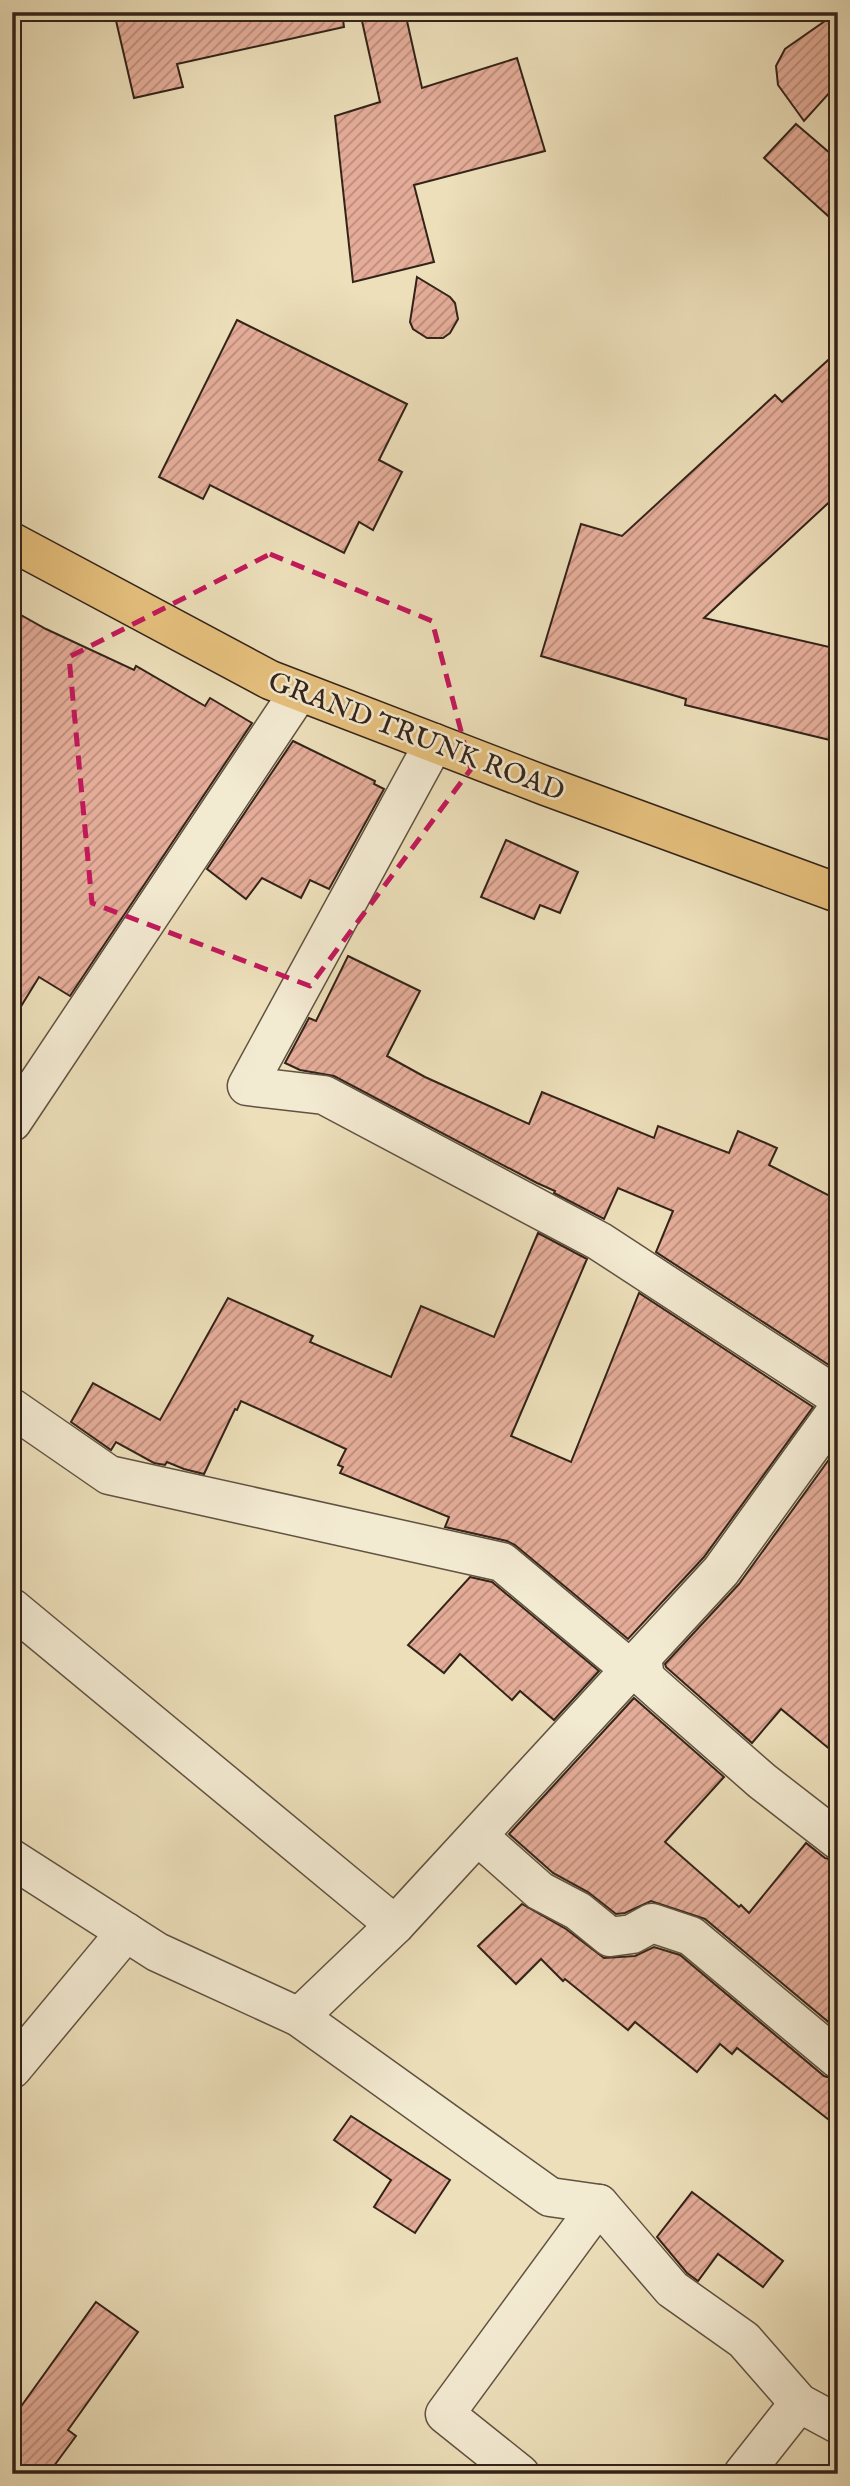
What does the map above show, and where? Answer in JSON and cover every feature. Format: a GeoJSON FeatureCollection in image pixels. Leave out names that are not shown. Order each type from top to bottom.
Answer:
{"type":"FeatureCollection","features":[{"type":"Feature","properties":{"kind":"main road","name":"GRAND TRUNK ROAD"},"geometry":{"type":"LineString","coordinates":[[12,542],[270,680],[838,893]]}},
{"type":"Feature","properties":{"kind":"street"},"geometry":{"type":"LineString","coordinates":[[12,1122],[299,692]]}},
{"type":"Feature","properties":{"kind":"street"},"geometry":{"type":"LineString","coordinates":[[434,743],[247,1086],[324,1095],[598,1241],[838,1397]]}},
{"type":"Feature","properties":{"kind":"street"},"geometry":{"type":"LineString","coordinates":[[12,1408],[109,1475],[502,1562],[636,1663],[645,1678],[762,1781],[838,1840]]}},
{"type":"Feature","properties":{"kind":"street"},"geometry":{"type":"LineString","coordinates":[[299,2017],[395,1925],[721,1571],[838,1409]]}},
{"type":"Feature","properties":{"kind":"street"},"geometry":{"type":"LineString","coordinates":[[12,1608],[395,1925]]}},
{"type":"Feature","properties":{"kind":"street"},"geometry":{"type":"LineString","coordinates":[[478,1836],[540,1891],[578,1911],[610,1937],[632,1934],[652,1923],[691,1936],[838,2059]]}},
{"type":"Feature","properties":{"kind":"street"},"geometry":{"type":"LineString","coordinates":[[12,1859],[157,1952],[299,2017],[550,2197],[599,2204],[673,2289],[744,2340],[799,2403],[838,2424]]}},
{"type":"Feature","properties":{"kind":"street"},"geometry":{"type":"LineString","coordinates":[[12,2069],[126,1932]]}},
{"type":"Feature","properties":{"kind":"street"},"geometry":{"type":"LineString","coordinates":[[520,2474],[445,2414],[599,2204]]}},
{"type":"Feature","properties":{"kind":"street"},"geometry":{"type":"LineString","coordinates":[[743,2474],[799,2403]]}},
{"type":"Feature","properties":{"kind":"highlighted area"},"geometry":{"type":"Polygon","coordinates":[[[270,554],[432,621],[471,769],[310,986],[92,903],[69,657],[270,554]]]}},
{"type":"Feature","properties":{"kind":"building"},"geometry":{"type":"Polygon","coordinates":[[[114,12],[342,12],[344,27],[177,64],[183,87],[134,98],[114,12]]]}},
{"type":"Feature","properties":{"kind":"building"},"geometry":{"type":"Polygon","coordinates":[[[360,12],[405,12],[422,88],[517,58],[545,151],[414,185],[434,262],[353,282],[335,116],[380,102],[360,12]]]}},
{"type":"Feature","properties":{"kind":"building"},"geometry":{"type":"Polygon","coordinates":[[[838,12],[838,81],[804,121],[778,85],[776,66],[785,49],[838,12]]]}},
{"type":"Feature","properties":{"kind":"building"},"geometry":{"type":"Polygon","coordinates":[[[796,124],[838,160],[838,225],[764,158],[796,124]]]}},
{"type":"Feature","properties":{"kind":"building"},"geometry":{"type":"Polygon","coordinates":[[[417,277],[450,297],[455,303],[458,319],[450,333],[443,338],[427,338],[413,329],[410,322],[417,277]]]}},
{"type":"Feature","properties":{"kind":"building"},"geometry":{"type":"Polygon","coordinates":[[[237,320],[407,404],[379,460],[402,472],[373,530],[359,522],[344,553],[210,485],[203,499],[159,477],[237,320]]]}},
{"type":"Feature","properties":{"kind":"building"},"geometry":{"type":"Polygon","coordinates":[[[838,351],[838,494],[704,618],[838,649],[838,742],[685,705],[686,699],[541,656],[581,524],[622,536],[775,395],[782,402],[838,351]]]}},
{"type":"Feature","properties":{"kind":"building"},"geometry":{"type":"Polygon","coordinates":[[[12,610],[134,670],[136,666],[205,706],[210,698],[252,723],[70,996],[39,977],[12,1021],[12,610]]]}},
{"type":"Feature","properties":{"kind":"building"},"geometry":{"type":"Polygon","coordinates":[[[293,741],[375,781],[374,784],[384,789],[329,889],[310,880],[301,898],[262,878],[246,899],[207,869],[293,741]]]}},
{"type":"Feature","properties":{"kind":"building"},"geometry":{"type":"Polygon","coordinates":[[[506,840],[578,872],[560,913],[540,905],[534,919],[481,897],[506,840]]]}},
{"type":"Feature","properties":{"kind":"building"},"geometry":{"type":"Polygon","coordinates":[[[348,956],[420,991],[387,1056],[425,1077],[529,1124],[542,1092],[654,1138],[658,1126],[729,1153],[738,1131],[777,1148],[769,1165],[838,1200],[838,1371],[656,1252],[673,1211],[618,1188],[604,1219],[334,1076],[300,1070],[285,1063],[309,1018],[316,1021],[348,956]]]}},
{"type":"Feature","properties":{"kind":"building"},"geometry":{"type":"Polygon","coordinates":[[[538,1233],[587,1259],[511,1436],[571,1462],[639,1293],[813,1407],[704,1557],[628,1639],[515,1545],[445,1527],[449,1517],[340,1473],[343,1467],[338,1465],[346,1449],[241,1401],[204,1474],[167,1462],[165,1465],[154,1463],[116,1442],[111,1450],[71,1422],[93,1383],[160,1420],[228,1298],[313,1336],[310,1342],[391,1377],[421,1306],[494,1337],[538,1233]]]}},
{"type":"Feature","properties":{"kind":"building"},"geometry":{"type":"Polygon","coordinates":[[[838,1447],[838,1756],[781,1709],[752,1743],[665,1664],[739,1584],[838,1447]]]}},
{"type":"Feature","properties":{"kind":"building"},"geometry":{"type":"Polygon","coordinates":[[[470,1577],[492,1582],[599,1671],[554,1720],[520,1691],[512,1700],[460,1654],[444,1673],[408,1645],[470,1577]]]}},
{"type":"Feature","properties":{"kind":"building"},"geometry":{"type":"Polygon","coordinates":[[[634,1698],[724,1777],[665,1842],[739,1907],[741,1905],[749,1913],[806,1843],[825,1858],[838,1861],[838,2030],[705,1919],[651,1901],[625,1913],[616,1914],[588,1892],[553,1873],[509,1834],[634,1698]]]}},
{"type":"Feature","properties":{"kind":"building"},"geometry":{"type":"Polygon","coordinates":[[[522,1904],[566,1929],[604,1958],[635,1956],[654,1947],[680,1955],[824,2076],[838,2080],[838,2127],[737,2048],[732,2054],[720,2044],[697,2072],[635,2022],[628,2030],[565,1979],[563,1981],[541,1959],[516,1984],[478,1946],[522,1904]]]}},
{"type":"Feature","properties":{"kind":"building"},"geometry":{"type":"Polygon","coordinates":[[[351,2116],[450,2180],[415,2233],[374,2207],[391,2180],[334,2140],[351,2116]]]}},
{"type":"Feature","properties":{"kind":"building"},"geometry":{"type":"Polygon","coordinates":[[[692,2192],[783,2261],[763,2287],[718,2254],[698,2281],[687,2273],[657,2237],[692,2192]]]}},
{"type":"Feature","properties":{"kind":"building"},"geometry":{"type":"Polygon","coordinates":[[[96,2302],[138,2332],[68,2430],[76,2436],[48,2474],[12,2474],[12,2419],[96,2302]]]}}]}
